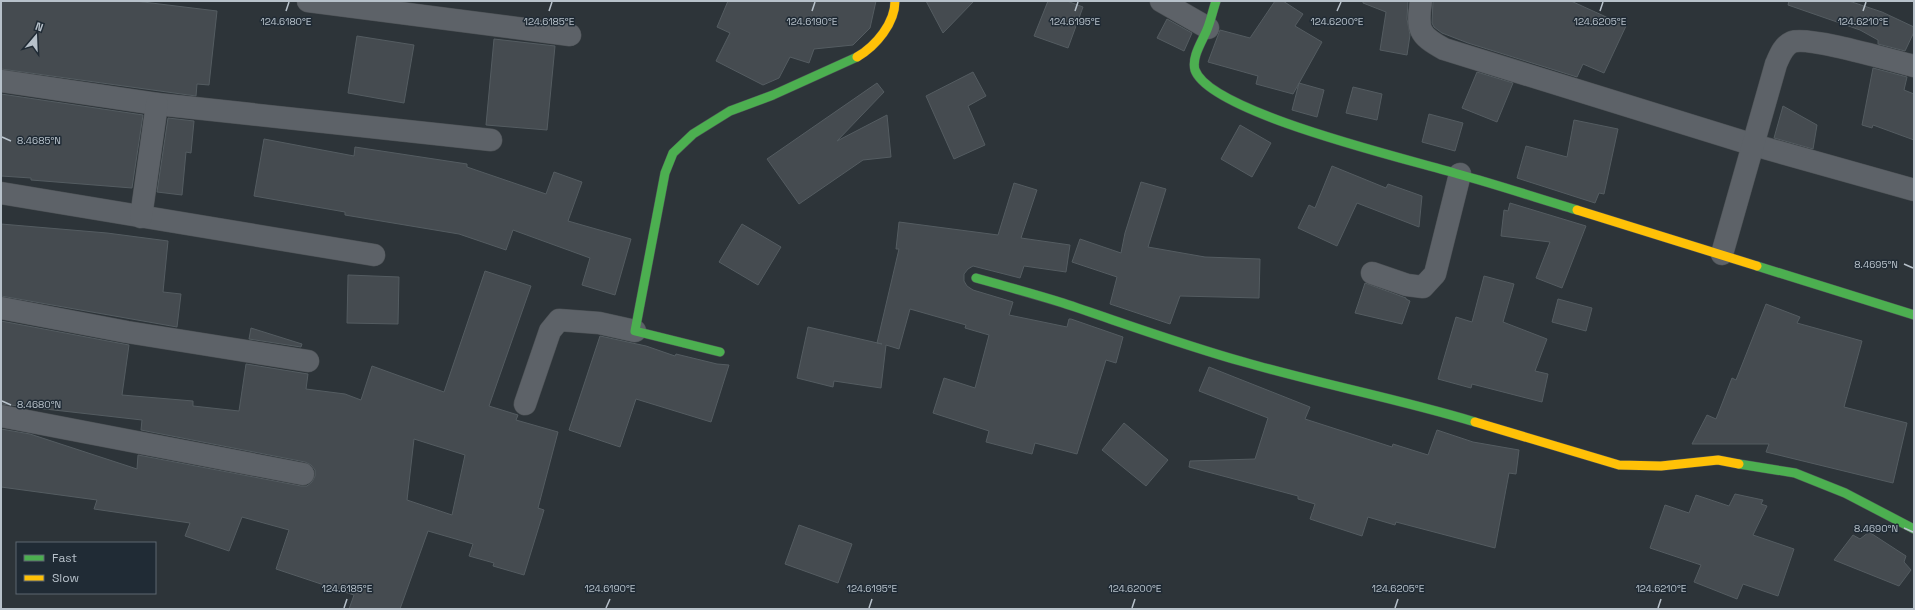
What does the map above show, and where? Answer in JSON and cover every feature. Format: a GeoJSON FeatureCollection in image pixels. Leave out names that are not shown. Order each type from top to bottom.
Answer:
{"type":"FeatureCollection","features":[{"type":"Feature","properties":{"kind":"street"},"geometry":{"type":"LineString","coordinates":[[308,1],[570,35]]}},
{"type":"Feature","properties":{"kind":"street"},"geometry":{"type":"LineString","coordinates":[[635,331],[665,173],[673,153],[693,134],[730,111],[773,95],[859,56],[876,42],[890,23],[895,8],[895,1]]}},
{"type":"Feature","properties":{"kind":"street"},"geometry":{"type":"LineString","coordinates":[[1161,1],[1208,28]]}},
{"type":"Feature","properties":{"kind":"street"},"geometry":{"type":"LineString","coordinates":[[1216,1],[1208,28],[1196,55],[1195,68],[1201,79],[1216,92],[1249,109],[1312,132],[1460,174],[1722,254],[1914,315]]}},
{"type":"Feature","properties":{"kind":"street"},"geometry":{"type":"LineString","coordinates":[[1421,1],[1419,17],[1420,29],[1429,41],[1444,48],[1754,145],[1914,190]]}},
{"type":"Feature","properties":{"kind":"street"},"geometry":{"type":"LineString","coordinates":[[1722,254],[1776,64],[1784,48],[1792,42],[1817,42],[1914,66]]}},
{"type":"Feature","properties":{"kind":"street"},"geometry":{"type":"LineString","coordinates":[[1,81],[157,104],[492,140]]}},
{"type":"Feature","properties":{"kind":"street"},"geometry":{"type":"LineString","coordinates":[[141,217],[157,104]]}},
{"type":"Feature","properties":{"kind":"street"},"geometry":{"type":"LineString","coordinates":[[1372,273],[1407,285],[1423,287],[1435,274],[1460,174]]}},
{"type":"Feature","properties":{"kind":"street"},"geometry":{"type":"LineString","coordinates":[[1,194],[374,255]]}},
{"type":"Feature","properties":{"kind":"street"},"geometry":{"type":"LineString","coordinates":[[976,278],[1062,303],[1137,329],[1243,362],[1358,392],[1426,407],[1619,464],[1661,466],[1718,460],[1743,463],[1795,473],[1845,493],[1914,529]]}},
{"type":"Feature","properties":{"kind":"street"},"geometry":{"type":"LineString","coordinates":[[1,308],[127,332],[308,361]]}},
{"type":"Feature","properties":{"kind":"street"},"geometry":{"type":"LineString","coordinates":[[525,404],[550,331],[559,320],[599,323],[720,352]]}},
{"type":"Feature","properties":{"kind":"street"},"geometry":{"type":"LineString","coordinates":[[1,416],[304,474]]}},
{"type":"Feature","properties":{"kind":"building"},"geometry":{"type":"Polygon","coordinates":[[[1,1],[135,1],[217,11],[209,85],[197,84],[196,96],[1,69],[1,1]]]}},
{"type":"Feature","properties":{"kind":"building"},"geometry":{"type":"Polygon","coordinates":[[[728,1],[876,1],[870,28],[853,45],[814,49],[809,63],[790,57],[779,78],[763,85],[716,61],[730,33],[717,27],[728,1]]]}},
{"type":"Feature","properties":{"kind":"building"},"geometry":{"type":"Polygon","coordinates":[[[926,1],[974,1],[943,33],[926,1]]]}},
{"type":"Feature","properties":{"kind":"building"},"geometry":{"type":"Polygon","coordinates":[[[1048,1],[1067,1],[1083,7],[1068,48],[1034,36],[1048,1]]]}},
{"type":"Feature","properties":{"kind":"building"},"geometry":{"type":"Polygon","coordinates":[[[1275,1],[1283,1],[1303,14],[1295,26],[1322,42],[1293,94],[1256,84],[1258,76],[1208,62],[1220,30],[1250,38],[1275,1]]]}},
{"type":"Feature","properties":{"kind":"building"},"geometry":{"type":"Polygon","coordinates":[[[1363,1],[1408,1],[1407,19],[1410,35],[1407,55],[1380,50],[1386,12],[1363,3],[1363,1]]]}},
{"type":"Feature","properties":{"kind":"building"},"geometry":{"type":"Polygon","coordinates":[[[1433,1],[1571,1],[1626,26],[1604,73],[1583,64],[1577,77],[1468,43],[1442,33],[1434,27],[1432,23],[1433,1]]]}},
{"type":"Feature","properties":{"kind":"building"},"geometry":{"type":"Polygon","coordinates":[[[1789,1],[1849,1],[1882,12],[1914,27],[1914,32],[1905,51],[1878,44],[1878,40],[1860,30],[1788,5],[1789,1]]]}},
{"type":"Feature","properties":{"kind":"building"},"geometry":{"type":"Polygon","coordinates":[[[1167,19],[1192,33],[1184,51],[1157,38],[1167,19]]]}},
{"type":"Feature","properties":{"kind":"building"},"geometry":{"type":"Polygon","coordinates":[[[357,36],[414,45],[404,103],[348,93],[357,36]]]}},
{"type":"Feature","properties":{"kind":"building"},"geometry":{"type":"Polygon","coordinates":[[[494,39],[555,46],[547,130],[486,125],[494,39]]]}},
{"type":"Feature","properties":{"kind":"building"},"geometry":{"type":"Polygon","coordinates":[[[1873,68],[1907,77],[1904,90],[1914,94],[1914,140],[1873,125],[1872,128],[1862,125],[1873,68]]]}},
{"type":"Feature","properties":{"kind":"building"},"geometry":{"type":"Polygon","coordinates":[[[973,72],[986,96],[968,106],[985,145],[954,159],[926,96],[973,72]]]}},
{"type":"Feature","properties":{"kind":"building"},"geometry":{"type":"Polygon","coordinates":[[[1477,72],[1513,83],[1497,122],[1462,108],[1477,72]]]}},
{"type":"Feature","properties":{"kind":"building"},"geometry":{"type":"Polygon","coordinates":[[[877,83],[884,92],[837,141],[887,115],[891,157],[863,160],[799,204],[767,159],[877,83]]]}},
{"type":"Feature","properties":{"kind":"building"},"geometry":{"type":"Polygon","coordinates":[[[1299,83],[1324,90],[1317,117],[1292,110],[1299,83]]]}},
{"type":"Feature","properties":{"kind":"building"},"geometry":{"type":"Polygon","coordinates":[[[1353,87],[1382,94],[1377,120],[1346,113],[1353,87]]]}},
{"type":"Feature","properties":{"kind":"building"},"geometry":{"type":"Polygon","coordinates":[[[1,94],[143,115],[132,188],[31,180],[31,178],[1,176],[1,94]]]}},
{"type":"Feature","properties":{"kind":"building"},"geometry":{"type":"Polygon","coordinates":[[[1783,106],[1817,125],[1813,149],[1774,138],[1783,106]]]}},
{"type":"Feature","properties":{"kind":"building"},"geometry":{"type":"Polygon","coordinates":[[[1429,114],[1463,123],[1455,151],[1422,142],[1429,114]]]}},
{"type":"Feature","properties":{"kind":"building"},"geometry":{"type":"Polygon","coordinates":[[[168,118],[194,121],[191,153],[186,152],[182,195],[157,192],[168,118]]]}},
{"type":"Feature","properties":{"kind":"building"},"geometry":{"type":"Polygon","coordinates":[[[1574,120],[1618,129],[1604,194],[1599,193],[1595,203],[1517,178],[1526,146],[1567,157],[1574,120]]]}},
{"type":"Feature","properties":{"kind":"building"},"geometry":{"type":"Polygon","coordinates":[[[1240,125],[1271,143],[1252,177],[1221,159],[1240,125]]]}},
{"type":"Feature","properties":{"kind":"building"},"geometry":{"type":"Polygon","coordinates":[[[264,139],[354,156],[355,147],[467,164],[467,167],[546,194],[554,172],[582,182],[568,221],[631,239],[615,295],[582,285],[590,258],[513,230],[506,250],[459,234],[345,215],[345,212],[254,196],[264,139]]]}},
{"type":"Feature","properties":{"kind":"building"},"geometry":{"type":"Polygon","coordinates":[[[1332,166],[1386,188],[1388,184],[1422,196],[1419,227],[1357,203],[1337,246],[1298,228],[1309,205],[1315,208],[1332,166]]]}},
{"type":"Feature","properties":{"kind":"building"},"geometry":{"type":"Polygon","coordinates":[[[1141,182],[1166,189],[1148,247],[1205,257],[1260,259],[1259,298],[1180,296],[1170,324],[1110,304],[1117,277],[1072,262],[1080,239],[1121,253],[1125,233],[1141,182]]]}},
{"type":"Feature","properties":{"kind":"building"},"geometry":{"type":"Polygon","coordinates":[[[1014,183],[1037,190],[1021,238],[1070,245],[1066,272],[1024,266],[1020,278],[973,266],[964,274],[964,281],[967,286],[973,290],[1013,302],[1009,315],[1067,327],[1069,319],[1071,319],[1123,337],[1116,363],[1106,360],[1077,454],[1035,443],[1032,454],[986,442],[989,431],[933,413],[944,378],[975,388],[989,335],[965,328],[966,325],[910,309],[899,349],[886,345],[881,388],[834,381],[833,387],[797,378],[808,327],[877,343],[899,249],[896,249],[899,222],[998,235],[1014,183]]]}},
{"type":"Feature","properties":{"kind":"building"},"geometry":{"type":"Polygon","coordinates":[[[1510,203],[1586,226],[1562,288],[1536,278],[1550,242],[1501,236],[1504,210],[1508,211],[1510,203]]]}},
{"type":"Feature","properties":{"kind":"building"},"geometry":{"type":"Polygon","coordinates":[[[1,224],[107,233],[168,241],[163,292],[181,294],[177,327],[1,296],[1,224]]]}},
{"type":"Feature","properties":{"kind":"building"},"geometry":{"type":"Polygon","coordinates":[[[742,224],[781,247],[758,285],[719,262],[742,224]]]}},
{"type":"Feature","properties":{"kind":"building"},"geometry":{"type":"Polygon","coordinates":[[[485,271],[531,286],[489,406],[518,415],[516,420],[558,432],[538,508],[544,510],[524,575],[493,566],[494,563],[469,556],[473,544],[428,531],[400,609],[349,609],[354,595],[276,569],[289,530],[242,517],[229,551],[185,536],[190,523],[94,509],[97,500],[1,487],[1,429],[30,434],[137,469],[138,455],[301,486],[307,486],[312,482],[315,476],[315,470],[311,465],[305,462],[141,430],[142,420],[1,404],[1,321],[129,345],[122,395],[193,401],[193,406],[239,411],[246,364],[308,374],[306,389],[345,394],[361,400],[372,366],[444,392],[485,271]],[[414,439],[407,500],[452,515],[465,455],[414,439]]]}},
{"type":"Feature","properties":{"kind":"building"},"geometry":{"type":"Polygon","coordinates":[[[348,275],[399,277],[398,324],[347,323],[348,275]]]}},
{"type":"Feature","properties":{"kind":"building"},"geometry":{"type":"Polygon","coordinates":[[[1484,276],[1514,284],[1503,322],[1547,339],[1535,371],[1548,374],[1542,402],[1472,384],[1471,388],[1438,379],[1456,317],[1472,322],[1484,276]]]}},
{"type":"Feature","properties":{"kind":"building"},"geometry":{"type":"Polygon","coordinates":[[[1365,283],[1406,298],[1410,301],[1402,324],[1355,313],[1365,283]]]}},
{"type":"Feature","properties":{"kind":"building"},"geometry":{"type":"Polygon","coordinates":[[[1558,299],[1592,308],[1586,331],[1552,322],[1558,299]]]}},
{"type":"Feature","properties":{"kind":"building"},"geometry":{"type":"Polygon","coordinates":[[[1766,304],[1800,317],[1797,323],[1862,341],[1844,407],[1907,423],[1893,483],[1766,452],[1769,444],[1692,444],[1707,415],[1716,419],[1732,378],[1736,380],[1766,304]]]}},
{"type":"Feature","properties":{"kind":"building"},"geometry":{"type":"Polygon","coordinates":[[[251,328],[302,344],[301,347],[249,339],[251,328]]]}},
{"type":"Feature","properties":{"kind":"building"},"geometry":{"type":"Polygon","coordinates":[[[600,336],[646,346],[675,356],[676,354],[717,364],[729,365],[711,422],[636,399],[620,447],[569,430],[600,336]]]}},
{"type":"Feature","properties":{"kind":"building"},"geometry":{"type":"Polygon","coordinates":[[[1209,367],[1310,407],[1305,419],[1392,447],[1393,444],[1428,455],[1437,430],[1473,442],[1519,450],[1516,474],[1509,473],[1495,548],[1396,522],[1395,525],[1368,517],[1362,536],[1310,519],[1315,504],[1298,499],[1298,496],[1189,467],[1190,461],[1255,459],[1268,418],[1199,391],[1209,367]]]}},
{"type":"Feature","properties":{"kind":"building"},"geometry":{"type":"Polygon","coordinates":[[[1124,423],[1168,460],[1146,486],[1102,450],[1124,423]]]}},
{"type":"Feature","properties":{"kind":"building"},"geometry":{"type":"Polygon","coordinates":[[[1735,494],[1763,500],[1761,504],[1767,506],[1753,535],[1794,549],[1778,596],[1743,584],[1737,599],[1694,582],[1701,565],[1650,548],[1665,505],[1689,513],[1696,495],[1729,506],[1735,494]]]}},
{"type":"Feature","properties":{"kind":"building"},"geometry":{"type":"Polygon","coordinates":[[[799,525],[852,544],[838,583],[785,564],[799,525]]]}},
{"type":"Feature","properties":{"kind":"building"},"geometry":{"type":"Polygon","coordinates":[[[1869,532],[1906,556],[1904,562],[1911,570],[1899,586],[1834,560],[1853,535],[1860,539],[1869,532]]]}},
{"type":"Feature","properties":{"kind":"traffic: fast"},"geometry":{"type":"LineString","coordinates":[[1216,1],[1208,27],[1196,53],[1194,65],[1195,70],[1209,86],[1236,102],[1273,118],[1315,133],[1577,210]]}},
{"type":"Feature","properties":{"kind":"traffic: fast"},"geometry":{"type":"LineString","coordinates":[[720,352],[635,331],[665,173],[673,153],[693,134],[730,111],[773,95],[857,57]]}},
{"type":"Feature","properties":{"kind":"traffic: fast"},"geometry":{"type":"LineString","coordinates":[[1757,266],[1914,315]]}},
{"type":"Feature","properties":{"kind":"traffic: fast"},"geometry":{"type":"LineString","coordinates":[[976,278],[1063,303],[1244,362],[1475,422]]}},
{"type":"Feature","properties":{"kind":"traffic: fast"},"geometry":{"type":"LineString","coordinates":[[1739,464],[1795,473],[1845,493],[1914,529]]}},
{"type":"Feature","properties":{"kind":"traffic: slow"},"geometry":{"type":"LineString","coordinates":[[857,57],[871,47],[883,33],[892,17],[895,1]]}},
{"type":"Feature","properties":{"kind":"traffic: slow"},"geometry":{"type":"LineString","coordinates":[[1577,210],[1757,266]]}},
{"type":"Feature","properties":{"kind":"traffic: slow"},"geometry":{"type":"LineString","coordinates":[[1475,422],[1619,465],[1661,466],[1718,460],[1739,464]]}}]}
